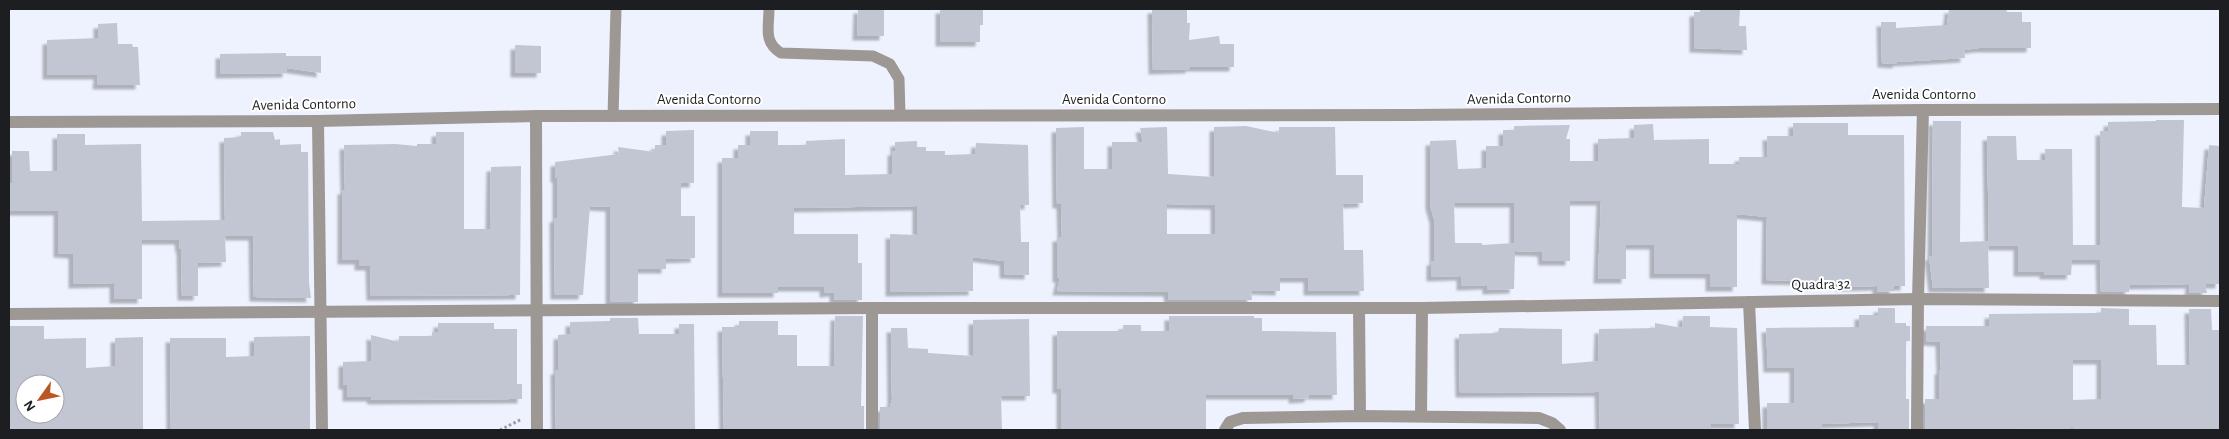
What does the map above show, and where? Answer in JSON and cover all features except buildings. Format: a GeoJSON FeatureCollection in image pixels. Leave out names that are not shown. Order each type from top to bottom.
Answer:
{"type":"FeatureCollection","features":[{"type":"Feature","properties":{"kind":"street","name":"Avenida Contorno"},"geometry":{"type":"LineString","coordinates":[[9,122],[318,121],[536,116],[1413,115],[2220,109]]}},
{"type":"Feature","properties":{"kind":"street"},"geometry":{"type":"LineString","coordinates":[[1918,430],[1918,299],[1923,110]]}},
{"type":"Feature","properties":{"kind":"street"},"geometry":{"type":"LineString","coordinates":[[536,116],[537,430]]}},
{"type":"Feature","properties":{"kind":"street"},"geometry":{"type":"LineString","coordinates":[[318,121],[322,430]]}},
{"type":"Feature","properties":{"kind":"street","name":"Quadra 32"},"geometry":{"type":"LineString","coordinates":[[9,314],[872,308],[1422,308],[1918,299],[2220,301]]}},
{"type":"Feature","properties":{"kind":"street"},"geometry":{"type":"LineString","coordinates":[[1750,302],[1755,430]]}},
{"type":"Feature","properties":{"kind":"street"},"geometry":{"type":"LineString","coordinates":[[872,308],[872,430]]}},
{"type":"Feature","properties":{"kind":"street"},"geometry":{"type":"LineString","coordinates":[[1359,308],[1360,416]]}},
{"type":"Feature","properties":{"kind":"street"},"geometry":{"type":"LineString","coordinates":[[1421,416],[1422,308]]}},
{"type":"Feature","properties":{"kind":"street"},"geometry":{"type":"LineString","coordinates":[[1225,430],[1230,422],[1244,418],[1360,416],[1538,418],[1552,423],[1560,430]]}},
{"type":"Feature","properties":{"kind":"lane"},"geometry":{"type":"LineString","coordinates":[[613,116],[616,9]]}},
{"type":"Feature","properties":{"kind":"lane"},"geometry":{"type":"LineString","coordinates":[[769,9],[768,38],[772,47],[781,52],[873,56],[890,64],[899,80],[900,115]]}},
{"type":"Feature","properties":{"kind":"path"},"geometry":{"type":"LineString","coordinates":[[500,430],[537,410]]}}]}
